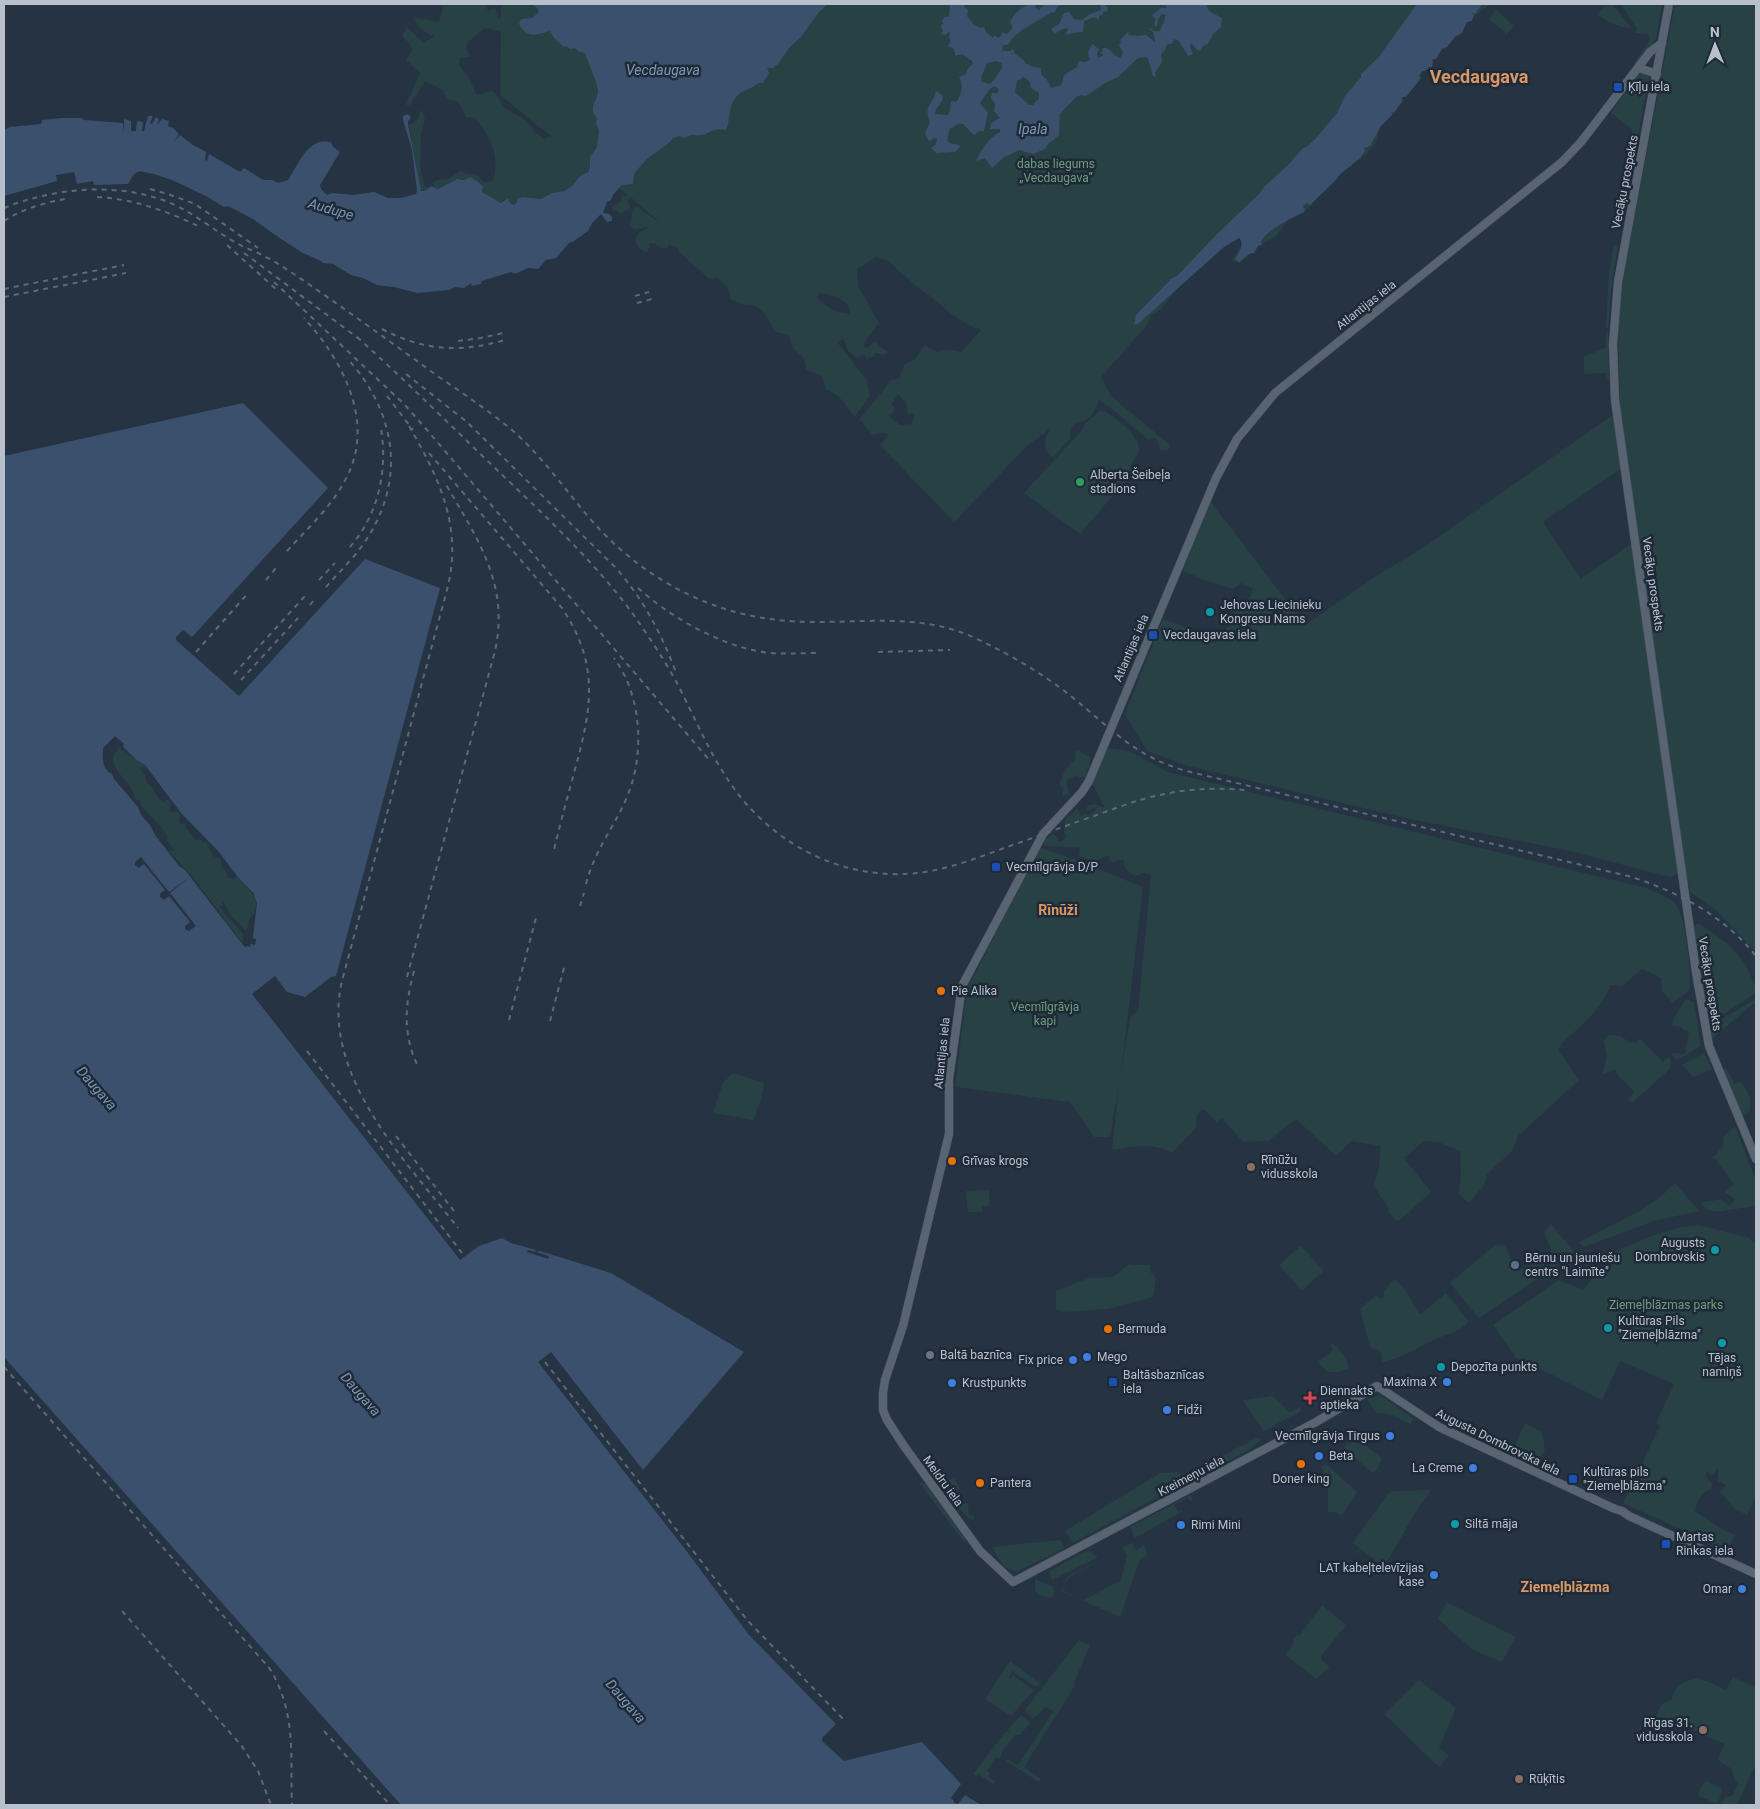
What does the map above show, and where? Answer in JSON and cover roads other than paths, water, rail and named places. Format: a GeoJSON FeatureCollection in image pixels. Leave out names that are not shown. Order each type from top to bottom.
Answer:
{"type":"FeatureCollection","features":[{"type":"Feature","properties":{"kind":"main road","name":"Vecāķu prospekts"},"geometry":{"type":"LineString","coordinates":[[1669,4],[1659,45],[1657,74],[1624,244],[1616,296],[1613,344],[1615,400],[1696,972],[1707,1035],[1718,1069],[1756,1159]]}},
{"type":"Feature","properties":{"kind":"main road","name":"Atlantijas iela"},"geometry":{"type":"LineString","coordinates":[[885,1380],[903,1326],[949,1134],[949,1079],[962,986],[1040,840],[1055,820],[1082,792],[1089,781],[1189,540],[1229,452],[1246,427],[1280,389],[1562,162],[1581,142],[1650,52],[1659,45]]}},
{"type":"Feature","properties":{"kind":"main road"},"geometry":{"type":"LineString","coordinates":[[1638,68],[1657,74]]}},
{"type":"Feature","properties":{"kind":"main road","name":"Meldru iela"},"geometry":{"type":"LineString","coordinates":[[885,1380],[883,1393],[884,1410],[887,1420],[897,1436],[980,1551],[1013,1582]]}},
{"type":"Feature","properties":{"kind":"main road","name":"Kreimeņu iela"},"geometry":{"type":"LineString","coordinates":[[1013,1582],[1316,1422],[1377,1386]]}},
{"type":"Feature","properties":{"kind":"main road","name":"Augusta Dombrovska iela"},"geometry":{"type":"LineString","coordinates":[[1377,1386],[1439,1427],[1615,1509],[1620,1515],[1629,1516],[1756,1574]]}},
{"type":"Feature","properties":{"kind":"water","name":"Audupe"},"geometry":{"type":"Polygon","coordinates":[[[533,4],[828,4],[819,12],[801,37],[789,48],[778,64],[773,68],[767,68],[769,73],[763,83],[758,83],[737,96],[730,109],[726,130],[717,129],[704,134],[673,138],[643,163],[634,174],[633,184],[622,185],[611,200],[607,202],[603,213],[609,214],[612,217],[612,221],[607,222],[601,214],[592,223],[588,231],[569,243],[556,258],[546,260],[538,269],[528,268],[515,274],[511,272],[482,281],[481,284],[472,286],[471,283],[464,288],[455,287],[449,290],[417,293],[377,285],[363,278],[351,275],[333,264],[323,263],[303,253],[253,219],[228,206],[224,207],[172,180],[139,171],[134,174],[128,184],[94,185],[93,181],[77,184],[74,172],[56,175],[57,181],[4,196],[4,130],[10,127],[41,124],[42,120],[82,118],[84,120],[123,123],[124,133],[124,119],[131,121],[131,131],[136,131],[137,121],[143,122],[142,131],[144,131],[148,116],[153,116],[150,123],[152,124],[156,117],[159,119],[157,125],[162,119],[169,121],[168,126],[179,134],[174,141],[180,135],[206,152],[205,160],[207,161],[209,154],[240,172],[244,168],[263,180],[272,180],[278,183],[288,180],[310,148],[323,142],[331,142],[333,147],[340,152],[320,185],[327,195],[332,193],[354,195],[374,192],[388,198],[401,198],[416,194],[417,191],[412,150],[403,120],[403,116],[408,114],[411,118],[408,124],[421,191],[425,191],[431,186],[438,189],[457,179],[464,180],[471,177],[483,186],[482,192],[501,203],[508,198],[510,203],[514,205],[517,199],[522,197],[541,199],[552,193],[564,191],[572,186],[580,176],[588,172],[590,157],[597,147],[599,131],[596,123],[597,118],[593,112],[593,105],[598,89],[585,53],[575,48],[564,47],[554,38],[550,31],[533,35],[522,29],[519,24],[521,19],[532,18],[539,12],[533,4]]]}},
{"type":"Feature","properties":{"kind":"water","name":"Ipala"},"geometry":{"type":"Polygon","coordinates":[[[950,4],[965,4],[964,7],[968,10],[967,16],[974,25],[981,28],[984,27],[986,32],[993,38],[994,35],[998,38],[1002,32],[1007,34],[1013,28],[1010,23],[1012,19],[1024,7],[1036,4],[1035,7],[1039,11],[1044,4],[1064,4],[1058,6],[1054,13],[1052,12],[1016,35],[1008,45],[1003,45],[1002,51],[1013,49],[1015,54],[1024,60],[1025,63],[1041,68],[1041,74],[1051,88],[1061,85],[1064,75],[1077,67],[1079,61],[1085,62],[1090,60],[1088,52],[1092,44],[1099,49],[1097,55],[1099,58],[1103,55],[1100,52],[1102,52],[1103,48],[1107,48],[1120,58],[1123,53],[1119,45],[1120,40],[1129,31],[1128,35],[1146,35],[1155,42],[1153,32],[1149,28],[1154,31],[1160,31],[1167,15],[1162,14],[1158,19],[1157,26],[1155,26],[1156,19],[1152,15],[1161,8],[1167,8],[1165,4],[1206,4],[1210,11],[1222,18],[1221,27],[1200,51],[1191,43],[1190,47],[1193,54],[1188,56],[1179,41],[1174,39],[1172,44],[1167,44],[1161,54],[1162,62],[1155,73],[1156,77],[1153,76],[1148,59],[1145,57],[1138,58],[1118,77],[1086,96],[1076,97],[1060,114],[1059,135],[1045,149],[1033,154],[1019,150],[1003,158],[992,168],[985,158],[976,161],[983,148],[1000,132],[1000,129],[990,129],[991,123],[1000,118],[994,111],[995,104],[991,98],[992,93],[998,93],[999,90],[995,86],[990,89],[980,103],[988,113],[984,131],[979,131],[974,135],[963,124],[958,124],[950,129],[947,140],[960,147],[955,152],[936,153],[931,148],[936,144],[937,138],[930,141],[925,133],[930,122],[927,113],[928,109],[936,91],[943,96],[935,114],[947,115],[950,111],[951,101],[956,102],[961,93],[962,87],[959,77],[966,74],[968,68],[973,64],[972,61],[962,54],[955,56],[954,50],[948,46],[951,40],[949,38],[950,31],[945,35],[941,34],[943,31],[942,21],[945,17],[949,17],[950,4]],[[996,61],[987,63],[981,78],[982,82],[990,84],[997,76],[1002,63],[996,61]],[[1024,77],[1017,81],[1015,92],[1029,105],[1033,105],[1039,98],[1039,93],[1031,88],[1030,82],[1024,77]]]}},
{"type":"Feature","properties":{"kind":"water"},"geometry":{"type":"Polygon","coordinates":[[[1100,4],[1105,4],[1108,7],[1107,11],[1099,16],[1099,19],[1094,17],[1084,21],[1083,32],[1068,35],[1065,33],[1068,30],[1067,28],[1055,34],[1051,29],[1059,24],[1064,13],[1069,12],[1074,19],[1082,20],[1090,14],[1101,10],[1100,4]]]}},
{"type":"Feature","properties":{"kind":"water"},"geometry":{"type":"Polygon","coordinates":[[[1417,4],[1482,4],[1475,14],[1471,12],[1474,15],[1472,21],[1467,22],[1462,33],[1455,37],[1447,47],[1442,49],[1436,59],[1433,59],[1432,68],[1421,72],[1419,76],[1421,78],[1406,97],[1402,97],[1401,99],[1403,100],[1394,113],[1391,112],[1393,114],[1381,126],[1370,146],[1364,148],[1365,151],[1360,158],[1339,175],[1310,205],[1307,203],[1303,206],[1304,212],[1274,228],[1264,237],[1261,242],[1262,245],[1258,246],[1254,253],[1249,254],[1239,262],[1235,259],[1241,246],[1239,238],[1224,247],[1139,323],[1134,325],[1136,315],[1171,279],[1178,275],[1302,149],[1318,136],[1337,113],[1345,96],[1361,77],[1361,74],[1378,58],[1417,4]]]}},
{"type":"Feature","properties":{"kind":"water","name":"Daugava"},"geometry":{"type":"Polygon","coordinates":[[[243,403],[328,488],[192,637],[183,630],[176,637],[176,640],[239,696],[365,559],[440,588],[336,976],[331,977],[305,997],[287,992],[275,976],[252,994],[460,1260],[479,1246],[502,1238],[511,1243],[536,1250],[535,1252],[528,1250],[527,1252],[548,1259],[549,1256],[536,1252],[540,1251],[611,1273],[744,1352],[643,1470],[551,1352],[538,1362],[685,1549],[749,1635],[836,1724],[822,1738],[822,1741],[844,1761],[922,1742],[961,1784],[951,1798],[954,1803],[958,1804],[965,1795],[981,1805],[401,1805],[4,1357],[4,456],[243,403]],[[115,736],[103,748],[104,766],[138,807],[141,815],[179,866],[185,870],[243,945],[246,948],[246,946],[251,947],[251,944],[255,945],[256,939],[253,937],[257,903],[254,894],[237,876],[219,852],[181,813],[145,765],[123,747],[124,744],[115,736]]]}},
{"type":"Feature","properties":{"kind":"railway"},"geometry":{"type":"LineString","coordinates":[[150,189],[195,204],[258,248]]}},
{"type":"Feature","properties":{"kind":"railway"},"geometry":{"type":"LineString","coordinates":[[4,208],[45,195],[67,191],[111,190],[155,197],[183,209],[233,241],[268,258],[297,276],[494,416],[534,451],[592,521],[616,546],[657,577],[703,601],[730,611],[787,621],[912,622],[950,629],[968,635],[994,647],[1035,671],[1061,688],[1124,740],[1152,758],[1168,765],[1186,771],[1632,877],[1667,890],[1700,907],[1730,929],[1756,956]]}},
{"type":"Feature","properties":{"kind":"railway"},"geometry":{"type":"LineString","coordinates":[[97,197],[137,203],[200,227]]}},
{"type":"Feature","properties":{"kind":"railway"},"geometry":{"type":"LineString","coordinates":[[4,221],[36,206],[70,198]]}},
{"type":"Feature","properties":{"kind":"railway"},"geometry":{"type":"LineString","coordinates":[[227,245],[277,290]]}},
{"type":"Feature","properties":{"kind":"railway"},"geometry":{"type":"LineString","coordinates":[[244,253],[362,341]]}},
{"type":"Feature","properties":{"kind":"railway"},"geometry":{"type":"LineString","coordinates":[[4,289],[124,265]]}},
{"type":"Feature","properties":{"kind":"railway"},"geometry":{"type":"LineString","coordinates":[[4,297],[126,273]]}},
{"type":"Feature","properties":{"kind":"railway"},"geometry":{"type":"LineString","coordinates":[[274,282],[404,404],[711,762]]}},
{"type":"Feature","properties":{"kind":"railway"},"geometry":{"type":"LineString","coordinates":[[635,296],[649,292]]}},
{"type":"Feature","properties":{"kind":"railway"},"geometry":{"type":"LineString","coordinates":[[637,303],[652,299]]}},
{"type":"Feature","properties":{"kind":"railway"},"geometry":{"type":"LineString","coordinates":[[287,551],[317,519],[343,484],[353,462],[357,440],[357,418],[352,396],[343,375],[332,354],[304,318]]}},
{"type":"Feature","properties":{"kind":"railway"},"geometry":{"type":"LineString","coordinates":[[382,329],[413,342],[442,348],[473,347],[505,340]]}},
{"type":"Feature","properties":{"kind":"railway"},"geometry":{"type":"LineString","coordinates":[[458,341],[503,333]]}},
{"type":"Feature","properties":{"kind":"railway"},"geometry":{"type":"LineString","coordinates":[[357,337],[549,520],[618,594],[663,659],[714,757],[734,789],[760,818],[789,841],[804,850],[820,858],[854,869],[890,874],[921,873],[964,862],[1147,798],[1195,790],[1246,790]]}},
{"type":"Feature","properties":{"kind":"railway"},"geometry":{"type":"LineString","coordinates":[[326,587],[354,557],[368,537],[380,514],[388,490],[391,467],[390,444],[385,421],[376,399],[363,378],[347,358]]}},
{"type":"Feature","properties":{"kind":"railway"},"geometry":{"type":"LineString","coordinates":[[406,374],[467,422],[616,568],[644,605],[665,646],[677,675]]}},
{"type":"Feature","properties":{"kind":"railway"},"geometry":{"type":"LineString","coordinates":[[387,396],[413,430]]}},
{"type":"Feature","properties":{"kind":"railway"},"geometry":{"type":"LineString","coordinates":[[409,426],[430,464],[445,503],[450,522],[452,564],[448,586],[342,981],[338,1016],[343,1049],[355,1082],[372,1114],[414,1174],[458,1228]]}},
{"type":"Feature","properties":{"kind":"railway"},"geometry":{"type":"LineString","coordinates":[[350,547],[368,521],[379,492],[383,461],[381,429]]}},
{"type":"Feature","properties":{"kind":"railway"},"geometry":{"type":"LineString","coordinates":[[429,453],[562,608],[583,650],[589,689],[588,709],[580,750],[554,850]]}},
{"type":"Feature","properties":{"kind":"railway"},"geometry":{"type":"LineString","coordinates":[[407,977],[495,651],[498,626],[498,604],[494,582],[487,562],[468,522],[444,481]]}},
{"type":"Feature","properties":{"kind":"railway"},"geometry":{"type":"LineString","coordinates":[[319,580],[335,563]]}},
{"type":"Feature","properties":{"kind":"railway"},"geometry":{"type":"LineString","coordinates":[[266,580],[276,568]]}},
{"type":"Feature","properties":{"kind":"railway"},"geometry":{"type":"LineString","coordinates":[[638,588],[678,618],[725,642],[765,652],[788,654],[819,653]]}},
{"type":"Feature","properties":{"kind":"railway"},"geometry":{"type":"LineString","coordinates":[[196,652],[249,592]]}},
{"type":"Feature","properties":{"kind":"railway"},"geometry":{"type":"LineString","coordinates":[[234,674],[306,595]]}},
{"type":"Feature","properties":{"kind":"railway"},"geometry":{"type":"LineString","coordinates":[[310,605],[313,601]]}},
{"type":"Feature","properties":{"kind":"railway"},"geometry":{"type":"LineString","coordinates":[[241,680],[298,618]]}},
{"type":"Feature","properties":{"kind":"railway"},"geometry":{"type":"LineString","coordinates":[[878,652],[950,650]]}},
{"type":"Feature","properties":{"kind":"railway"},"geometry":{"type":"LineString","coordinates":[[586,884],[594,860],[627,797],[633,780],[636,762],[638,726],[635,707],[623,673],[614,658]]}},
{"type":"Feature","properties":{"kind":"railway"},"geometry":{"type":"LineString","coordinates":[[580,906],[584,893]]}},
{"type":"Feature","properties":{"kind":"railway"},"geometry":{"type":"LineString","coordinates":[[509,1020],[537,914]]}},
{"type":"Feature","properties":{"kind":"railway"},"geometry":{"type":"LineString","coordinates":[[550,1021],[565,964]]}},
{"type":"Feature","properties":{"kind":"railway"},"geometry":{"type":"LineString","coordinates":[[414,971],[407,1008],[407,1020],[410,1044],[419,1068]]}},
{"type":"Feature","properties":{"kind":"railway"},"geometry":{"type":"LineString","coordinates":[[307,1051],[462,1253]]}},
{"type":"Feature","properties":{"kind":"railway"},"geometry":{"type":"LineString","coordinates":[[396,1136],[457,1215]]}},
{"type":"Feature","properties":{"kind":"railway"},"geometry":{"type":"LineString","coordinates":[[545,1362],[748,1621],[846,1722]]}},
{"type":"Feature","properties":{"kind":"railway"},"geometry":{"type":"LineString","coordinates":[[4,1367],[270,1669],[285,1702],[288,1719],[292,1805]]}},
{"type":"Feature","properties":{"kind":"railway"},"geometry":{"type":"LineString","coordinates":[[122,1611],[241,1745],[258,1771],[271,1805]]}},
{"type":"Feature","properties":{"kind":"railway"},"geometry":{"type":"LineString","coordinates":[[324,1731],[390,1805]]}},
{"type":"Feature","properties":{"kind":"place","name":"Ķīļu iela"},"geometry":{"type":"Point","coordinates":[1618,87]}},
{"type":"Feature","properties":{"kind":"place","name":"Alberta Šeibeļa stadions"},"geometry":{"type":"Point","coordinates":[1080,482]}},
{"type":"Feature","properties":{"kind":"place","name":"Jehovas Liecinieku Kongresu Nams"},"geometry":{"type":"Point","coordinates":[1210,612]}},
{"type":"Feature","properties":{"kind":"place","name":"Vecdaugavas iela"},"geometry":{"type":"Point","coordinates":[1153,635]}},
{"type":"Feature","properties":{"kind":"place","name":"Vecmīlgrāvja D/P"},"geometry":{"type":"Point","coordinates":[996,867]}},
{"type":"Feature","properties":{"kind":"place","name":"Pie Alika"},"geometry":{"type":"Point","coordinates":[941,991]}},
{"type":"Feature","properties":{"kind":"place","name":"Grīvas krogs"},"geometry":{"type":"Point","coordinates":[952,1161]}},
{"type":"Feature","properties":{"kind":"place","name":"Rīnūžu vidusskola"},"geometry":{"type":"Point","coordinates":[1251,1167]}},
{"type":"Feature","properties":{"kind":"place","name":"Augusts Dombrovskis"},"geometry":{"type":"Point","coordinates":[1715,1250]}},
{"type":"Feature","properties":{"kind":"place","name":"Bērnu un jauniešu centrs \"Laimīte\""},"geometry":{"type":"Point","coordinates":[1515,1265]}},
{"type":"Feature","properties":{"kind":"place","name":"Kultūras Pils \"Ziemeļblāzma\""},"geometry":{"type":"Point","coordinates":[1608,1328]}},
{"type":"Feature","properties":{"kind":"place","name":"Bermuda"},"geometry":{"type":"Point","coordinates":[1108,1329]}},
{"type":"Feature","properties":{"kind":"place","name":"Tējas namiņš"},"geometry":{"type":"Point","coordinates":[1722,1343]}},
{"type":"Feature","properties":{"kind":"place","name":"Baltā baznīca"},"geometry":{"type":"Point","coordinates":[930,1355]}},
{"type":"Feature","properties":{"kind":"place","name":"Mego"},"geometry":{"type":"Point","coordinates":[1087,1357]}},
{"type":"Feature","properties":{"kind":"place","name":"Fix price"},"geometry":{"type":"Point","coordinates":[1073,1360]}},
{"type":"Feature","properties":{"kind":"place","name":"Depozīta punkts"},"geometry":{"type":"Point","coordinates":[1441,1367]}},
{"type":"Feature","properties":{"kind":"place","name":"Baltāsbaznīcas iela"},"geometry":{"type":"Point","coordinates":[1113,1382]}},
{"type":"Feature","properties":{"kind":"place","name":"Maxima X"},"geometry":{"type":"Point","coordinates":[1447,1382]}},
{"type":"Feature","properties":{"kind":"place","name":"Krustpunkts"},"geometry":{"type":"Point","coordinates":[952,1383]}},
{"type":"Feature","properties":{"kind":"place","name":"Diennakts aptieka"},"geometry":{"type":"Point","coordinates":[1310,1398]}},
{"type":"Feature","properties":{"kind":"place","name":"Fidži"},"geometry":{"type":"Point","coordinates":[1167,1410]}},
{"type":"Feature","properties":{"kind":"place","name":"Vecmīlgrāvja Tirgus"},"geometry":{"type":"Point","coordinates":[1390,1436]}},
{"type":"Feature","properties":{"kind":"place","name":"Beta"},"geometry":{"type":"Point","coordinates":[1319,1456]}},
{"type":"Feature","properties":{"kind":"place","name":"Doner king"},"geometry":{"type":"Point","coordinates":[1301,1464]}},
{"type":"Feature","properties":{"kind":"place","name":"La Creme"},"geometry":{"type":"Point","coordinates":[1473,1468]}},
{"type":"Feature","properties":{"kind":"place","name":"Kultūras pils \"Ziemeļblāzma\""},"geometry":{"type":"Point","coordinates":[1573,1479]}},
{"type":"Feature","properties":{"kind":"place","name":"Pantera"},"geometry":{"type":"Point","coordinates":[980,1483]}},
{"type":"Feature","properties":{"kind":"place","name":"Siltā māja"},"geometry":{"type":"Point","coordinates":[1455,1524]}},
{"type":"Feature","properties":{"kind":"place","name":"Rimi Mini"},"geometry":{"type":"Point","coordinates":[1181,1525]}},
{"type":"Feature","properties":{"kind":"place","name":"Martas Rinkas iela"},"geometry":{"type":"Point","coordinates":[1666,1544]}},
{"type":"Feature","properties":{"kind":"place","name":"LAT kabeļtelevīzijas kase"},"geometry":{"type":"Point","coordinates":[1434,1575]}},
{"type":"Feature","properties":{"kind":"place","name":"Omar"},"geometry":{"type":"Point","coordinates":[1742,1589]}},
{"type":"Feature","properties":{"kind":"place","name":"Rīgas 31. vidusskola"},"geometry":{"type":"Point","coordinates":[1703,1730]}},
{"type":"Feature","properties":{"kind":"place","name":"Rūķītis"},"geometry":{"type":"Point","coordinates":[1519,1779]}},
{"type":"Feature","properties":{"kind":"district","name":"Vecdaugava"},"geometry":{"type":"Point","coordinates":[1479,77]}},
{"type":"Feature","properties":{"kind":"district","name":"Rīnūži"},"geometry":{"type":"Point","coordinates":[1058,910]}},
{"type":"Feature","properties":{"kind":"district","name":"Ziemeļblāzma"},"geometry":{"type":"Point","coordinates":[1565,1587]}},
{"type":"Feature","properties":{"kind":"park label","name":"dabas liegums „Vecdaugava”"},"geometry":{"type":"Point","coordinates":[1056,171]}},
{"type":"Feature","properties":{"kind":"park label","name":"Vecmīlgrāvja kapi"},"geometry":{"type":"Point","coordinates":[1045,1014]}},
{"type":"Feature","properties":{"kind":"park label","name":"Ziemeļblāzmas parks"},"geometry":{"type":"Point","coordinates":[1666,1305]}}]}
